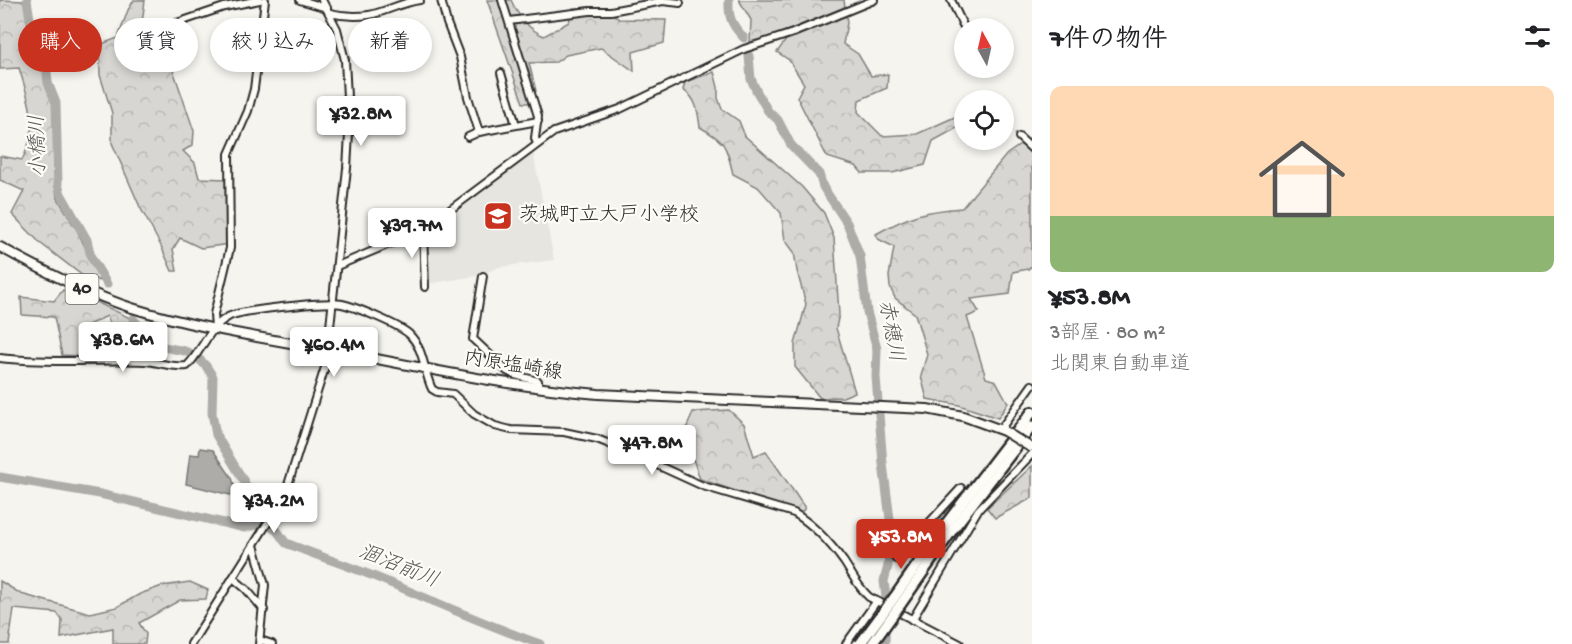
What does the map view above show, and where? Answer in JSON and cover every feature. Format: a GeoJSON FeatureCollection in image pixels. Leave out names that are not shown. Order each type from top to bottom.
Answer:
{"type":"FeatureCollection","features":[{"type":"Feature","properties":{"kind":"highway"},"geometry":{"type":"LineString","coordinates":[[876,643],[897,601],[946,524],[1032,412]]}},
{"type":"Feature","properties":{"kind":"highway"},"geometry":{"type":"LineString","coordinates":[[861,644],[1032,426]]}},
{"type":"Feature","properties":{"kind":"main road","name":"内原塩崎線"},"geometry":{"type":"LineString","coordinates":[[0,247],[79,288],[132,308],[215,328],[538,388],[620,396],[927,409],[963,416],[1002,431],[1032,450]]}},
{"type":"Feature","properties":{"kind":"street"},"geometry":{"type":"LineString","coordinates":[[192,18],[224,7],[262,0],[254,88],[248,111],[229,154],[230,248],[214,314],[215,328]]}},
{"type":"Feature","properties":{"kind":"street"},"geometry":{"type":"LineString","coordinates":[[300,0],[354,16],[369,15],[420,0]]}},
{"type":"Feature","properties":{"kind":"street"},"geometry":{"type":"LineString","coordinates":[[191,644],[287,488],[328,350],[349,134],[345,60],[337,29],[322,0]]}},
{"type":"Feature","properties":{"kind":"street"},"geometry":{"type":"LineString","coordinates":[[441,0],[460,57],[478,132]]}},
{"type":"Feature","properties":{"kind":"street"},"geometry":{"type":"LineString","coordinates":[[502,0],[538,116],[535,138],[537,144]]}},
{"type":"Feature","properties":{"kind":"street"},"geometry":{"type":"LineString","coordinates":[[337,266],[423,230],[554,132],[620,109],[744,49],[793,33],[874,0]]}},
{"type":"Feature","properties":{"kind":"street"},"geometry":{"type":"LineString","coordinates":[[951,0],[960,18]]}},
{"type":"Feature","properties":{"kind":"street"},"geometry":{"type":"LineString","coordinates":[[509,21],[590,11],[612,11],[663,1],[680,3]]}},
{"type":"Feature","properties":{"kind":"street"},"geometry":{"type":"LineString","coordinates":[[501,73],[516,125]]}},
{"type":"Feature","properties":{"kind":"street"},"geometry":{"type":"LineString","coordinates":[[468,137],[478,132],[538,121]]}},
{"type":"Feature","properties":{"kind":"street"},"geometry":{"type":"LineString","coordinates":[[1019,137],[1032,149]]}},
{"type":"Feature","properties":{"kind":"street"},"geometry":{"type":"LineString","coordinates":[[423,230],[425,287]]}},
{"type":"Feature","properties":{"kind":"street"},"geometry":{"type":"LineString","coordinates":[[483,276],[473,339],[507,371],[538,381],[538,388]]}},
{"type":"Feature","properties":{"kind":"street"},"geometry":{"type":"LineString","coordinates":[[2,356],[25,361],[149,361],[187,366],[215,328],[227,317],[240,312],[332,303],[346,306],[403,329],[421,350],[432,388],[437,392],[453,394],[474,414],[495,426],[532,432],[564,432],[597,439],[703,486],[794,513],[818,532],[844,562],[864,593],[960,644]]}},
{"type":"Feature","properties":{"kind":"street"},"geometry":{"type":"LineString","coordinates":[[1002,431],[1032,385]]}},
{"type":"Feature","properties":{"kind":"street"},"geometry":{"type":"LineString","coordinates":[[912,620],[978,510],[1032,450]]}},
{"type":"Feature","properties":{"kind":"street"},"geometry":{"type":"LineString","coordinates":[[894,548],[896,559],[961,488]]}},
{"type":"Feature","properties":{"kind":"street"},"geometry":{"type":"LineString","coordinates":[[916,536],[923,542]]}},
{"type":"Feature","properties":{"kind":"street"},"geometry":{"type":"LineString","coordinates":[[255,543],[265,585],[260,642],[272,644]]}},
{"type":"Feature","properties":{"kind":"street"},"geometry":{"type":"LineString","coordinates":[[941,556],[948,561]]}},
{"type":"Feature","properties":{"kind":"street"},"geometry":{"type":"LineString","coordinates":[[233,578],[264,610]]}},
{"type":"Feature","properties":{"kind":"street"},"geometry":{"type":"LineString","coordinates":[[850,642],[883,605]]}},
{"type":"Feature","properties":{"kind":"shaded area","name":"茨城町立大戸小学校"},"geometry":{"type":"Polygon","coordinates":[[[533,152],[554,260],[499,267],[481,275],[428,284],[427,235],[533,152]]]}},
{"type":"Feature","properties":{"kind":"shaded area"},"geometry":{"type":"Polygon","coordinates":[[[200,448],[213,450],[232,478],[238,497],[186,484],[190,454],[199,455],[200,448]]]}},
{"type":"Feature","properties":{"kind":"green space"},"geometry":{"type":"Polygon","coordinates":[[[0,0],[24,1],[28,18],[18,18],[18,68],[0,69],[0,0]]]}},
{"type":"Feature","properties":{"kind":"green space"},"geometry":{"type":"Polygon","coordinates":[[[134,0],[145,0],[143,18],[125,18],[134,0]]]}},
{"type":"Feature","properties":{"kind":"green space"},"geometry":{"type":"Polygon","coordinates":[[[487,0],[511,0],[524,21],[544,36],[569,22],[573,8],[605,7],[619,19],[666,20],[664,43],[633,52],[634,71],[601,48],[566,55],[556,62],[529,63],[536,91],[530,103],[523,103],[487,0]]]}},
{"type":"Feature","properties":{"kind":"green space"},"geometry":{"type":"Polygon","coordinates":[[[739,0],[844,0],[845,7],[779,34],[750,42],[751,20],[739,0]]]}},
{"type":"Feature","properties":{"kind":"green space"},"geometry":{"type":"Polygon","coordinates":[[[846,15],[847,23],[843,44],[858,54],[871,76],[888,74],[887,88],[859,100],[858,112],[882,136],[917,134],[954,117],[954,129],[933,141],[925,165],[892,173],[862,173],[856,166],[827,157],[797,97],[804,84],[789,60],[777,52],[786,40],[846,15]]]}},
{"type":"Feature","properties":{"kind":"green space"},"geometry":{"type":"Polygon","coordinates":[[[114,39],[114,72],[174,72],[194,131],[193,145],[183,151],[195,163],[199,178],[226,179],[229,244],[201,248],[180,238],[173,249],[177,271],[172,271],[140,207],[112,143],[112,113],[100,75],[102,72],[102,44],[114,39]]]}},
{"type":"Feature","properties":{"kind":"green space"},"geometry":{"type":"Polygon","coordinates":[[[20,72],[44,72],[55,108],[54,173],[57,197],[77,230],[101,281],[83,276],[40,243],[12,214],[24,191],[0,180],[0,156],[22,160],[27,148],[32,125],[20,72]]]}},
{"type":"Feature","properties":{"kind":"green space"},"geometry":{"type":"Polygon","coordinates":[[[714,72],[722,109],[739,121],[745,136],[802,187],[824,213],[834,238],[839,314],[836,328],[855,392],[843,397],[820,398],[795,367],[795,344],[806,304],[794,252],[785,240],[781,213],[758,187],[733,174],[724,145],[700,127],[694,102],[683,90],[685,82],[714,72]]]}},
{"type":"Feature","properties":{"kind":"green space"},"geometry":{"type":"Polygon","coordinates":[[[1032,137],[1032,266],[1013,272],[1010,294],[971,299],[979,312],[967,317],[986,378],[996,381],[1008,403],[998,418],[959,405],[927,399],[921,376],[927,354],[915,314],[895,298],[890,287],[889,276],[894,247],[878,239],[876,234],[898,222],[918,215],[962,208],[1007,154],[1032,137]]]}},
{"type":"Feature","properties":{"kind":"green space"},"geometry":{"type":"Polygon","coordinates":[[[63,290],[92,300],[130,318],[135,328],[148,339],[143,358],[133,357],[129,342],[115,335],[107,316],[84,327],[88,346],[82,356],[62,355],[54,317],[22,315],[21,297],[54,301],[63,290]]]}},
{"type":"Feature","properties":{"kind":"green space"},"geometry":{"type":"Polygon","coordinates":[[[729,410],[744,424],[754,456],[766,451],[805,508],[801,513],[700,479],[684,434],[693,412],[729,410]]]}},
{"type":"Feature","properties":{"kind":"green space"},"geometry":{"type":"Polygon","coordinates":[[[1032,466],[1032,498],[995,518],[987,508],[1032,466]]]}},
{"type":"Feature","properties":{"kind":"green space"},"geometry":{"type":"Polygon","coordinates":[[[0,581],[21,594],[90,613],[117,607],[140,594],[162,586],[190,582],[208,590],[206,599],[180,600],[139,623],[146,634],[145,644],[113,644],[113,628],[61,638],[62,620],[57,613],[14,609],[9,644],[0,644],[0,581]]]}},
{"type":"Feature","properties":{"kind":"waterway","name":"小橋川"},"geometry":{"type":"LineString","coordinates":[[27,0],[30,19],[46,62],[48,83],[56,103],[58,185],[87,240],[91,257],[107,284]]}},
{"type":"Feature","properties":{"kind":"waterway","name":"赤穂川"},"geometry":{"type":"LineString","coordinates":[[729,0],[732,21],[744,38]]}},
{"type":"Feature","properties":{"kind":"waterway","name":"赤穂川"},"geometry":{"type":"LineString","coordinates":[[749,56],[751,79],[757,92],[768,111],[778,120],[791,145],[819,174],[823,187],[847,223],[860,256],[867,312],[877,349],[876,377],[891,527],[888,566],[884,581],[885,644]]}},
{"type":"Feature","properties":{"kind":"waterway","name":"小橋川"},"geometry":{"type":"LineString","coordinates":[[133,319],[158,346],[194,355]]}},
{"type":"Feature","properties":{"kind":"waterway","name":"小橋川"},"geometry":{"type":"LineString","coordinates":[[199,359],[213,377],[212,413],[216,435],[245,483],[253,510],[264,515],[269,525]]}},
{"type":"Feature","properties":{"kind":"waterway","name":"涸沼前川"},"geometry":{"type":"LineString","coordinates":[[0,477],[100,494],[245,528],[270,526],[286,543],[540,644]]}},
{"type":"Feature","properties":{"kind":"place","name":"茨城町立大戸小学校"},"geometry":{"type":"Point","coordinates":[498,216]}}]}
